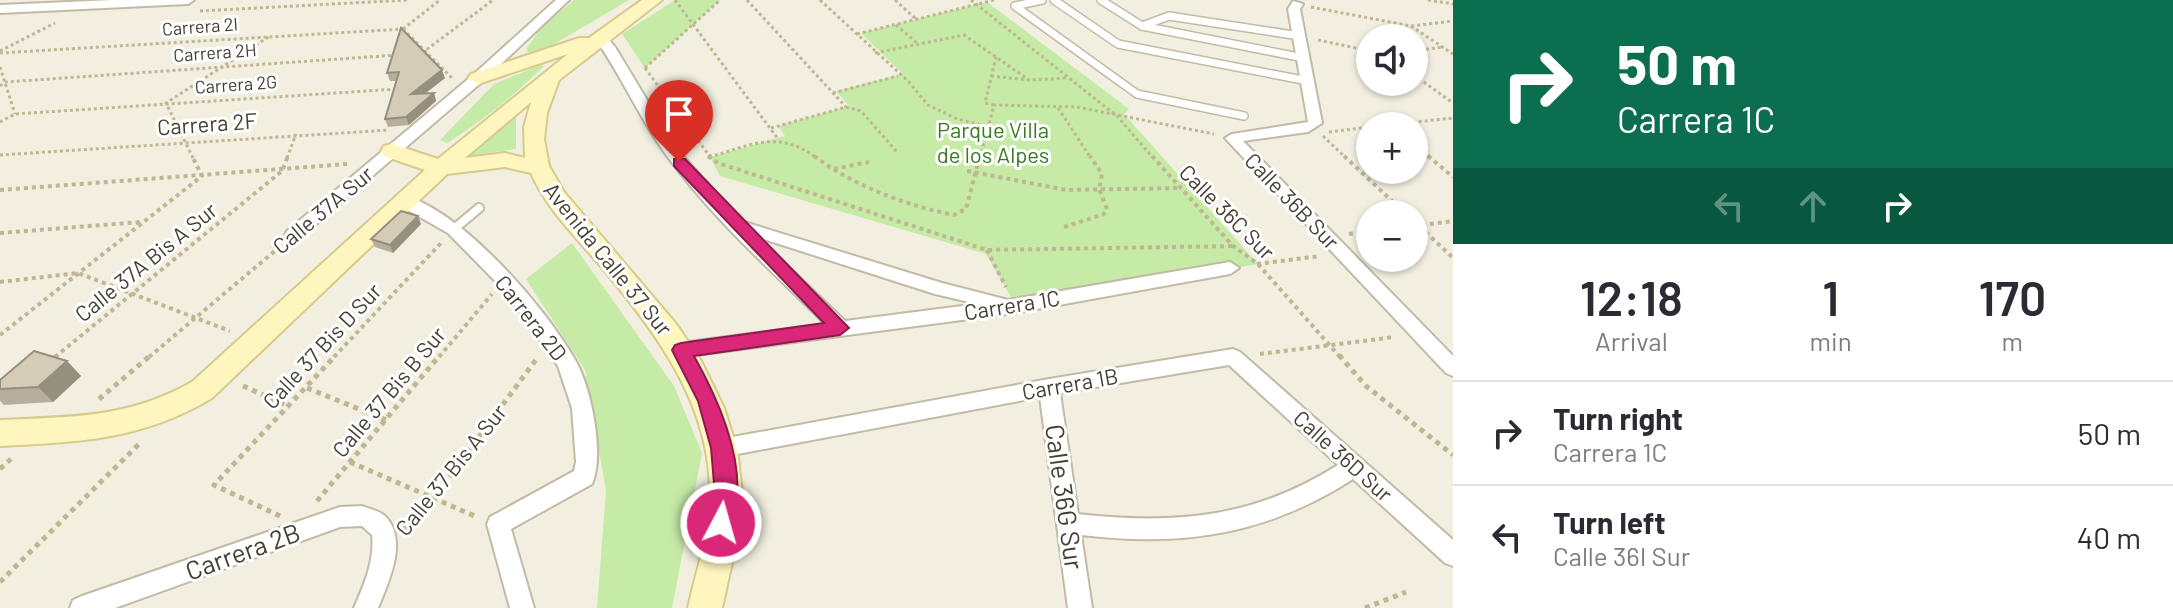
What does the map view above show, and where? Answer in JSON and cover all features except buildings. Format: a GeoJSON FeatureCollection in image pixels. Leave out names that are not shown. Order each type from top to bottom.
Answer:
{"type":"FeatureCollection","features":[{"type":"Feature","properties":{"kind":"main road","name":"Avenida Calle 37 Sur"},"geometry":{"type":"LineString","coordinates":[[653,0],[600,37],[552,77],[533,120],[532,137],[539,168],[555,197],[681,350],[708,400],[722,448],[726,495],[705,608]]}},
{"type":"Feature","properties":{"kind":"main road"},"geometry":{"type":"LineString","coordinates":[[478,78],[600,37]]}},
{"type":"Feature","properties":{"kind":"main road","name":"Calle 37A Sur"},"geometry":{"type":"LineString","coordinates":[[0,433],[123,425],[176,407],[217,375],[403,200],[552,77]]}},
{"type":"Feature","properties":{"kind":"main road"},"geometry":{"type":"LineString","coordinates":[[387,156],[441,168],[505,160],[539,168]]}},
{"type":"Feature","properties":{"kind":"street"},"geometry":{"type":"LineString","coordinates":[[0,9],[188,0]]}},
{"type":"Feature","properties":{"kind":"street","name":"Calle 37A Sur"},"geometry":{"type":"LineString","coordinates":[[293,235],[462,92],[563,0]]}},
{"type":"Feature","properties":{"kind":"street"},"geometry":{"type":"LineString","coordinates":[[1232,138],[1316,130],[1294,9],[1298,1]]}},
{"type":"Feature","properties":{"kind":"street"},"geometry":{"type":"LineString","coordinates":[[600,37],[670,150],[692,178],[840,328]]}},
{"type":"Feature","properties":{"kind":"street","name":"Calle 36B Sur"},"geometry":{"type":"LineString","coordinates":[[1232,138],[1453,368]]}},
{"type":"Feature","properties":{"kind":"street","name":"Carrera 2D"},"geometry":{"type":"LineString","coordinates":[[403,200],[454,229],[504,280],[567,363],[582,408],[587,471],[580,481],[498,524]]}},
{"type":"Feature","properties":{"kind":"street"},"geometry":{"type":"LineString","coordinates":[[737,224],[941,289],[1015,306]]}},
{"type":"Feature","properties":{"kind":"street","name":"Carrera 1C"},"geometry":{"type":"LineString","coordinates":[[681,350],[1015,306],[1230,268]]}},
{"type":"Feature","properties":{"kind":"street","name":"Carrera 1B"},"geometry":{"type":"LineString","coordinates":[[722,448],[1049,387],[1233,357]]}},
{"type":"Feature","properties":{"kind":"street","name":"Calle 36D Sur"},"geometry":{"type":"LineString","coordinates":[[1233,357],[1453,555]]}},
{"type":"Feature","properties":{"kind":"street","name":"Calle 36G Sur"},"geometry":{"type":"LineString","coordinates":[[1049,387],[1080,608]]}},
{"type":"Feature","properties":{"kind":"street"},"geometry":{"type":"LineString","coordinates":[[1068,523],[1141,531],[1178,530],[1246,520],[1304,499],[1355,466]]}},
{"type":"Feature","properties":{"kind":"street","name":"Carrera 2B"},"geometry":{"type":"LineString","coordinates":[[82,608],[302,526],[340,517],[362,516],[374,521],[383,530],[386,549]]}},
{"type":"Feature","properties":{"kind":"street"},"geometry":{"type":"LineString","coordinates":[[498,524],[522,608]]}},
{"type":"Feature","properties":{"kind":"street","name":"Calle 37 Bis A Sur"},"geometry":{"type":"LineString","coordinates":[[366,608],[386,549]]}},
{"type":"Feature","properties":{"kind":"lane"},"geometry":{"type":"LineString","coordinates":[[1042,0],[1015,6],[1137,94],[1244,116]]}},
{"type":"Feature","properties":{"kind":"lane"},"geometry":{"type":"LineString","coordinates":[[1054,0],[1118,44],[1308,81]]}},
{"type":"Feature","properties":{"kind":"lane"},"geometry":{"type":"LineString","coordinates":[[1101,0],[1142,26],[1304,58]]}},
{"type":"Feature","properties":{"kind":"lane"},"geometry":{"type":"LineString","coordinates":[[1142,26],[1169,16],[1300,36]]}},
{"type":"Feature","properties":{"kind":"lane"},"geometry":{"type":"LineString","coordinates":[[454,229],[479,208]]}},
{"type":"Feature","properties":{"kind":"path"},"geometry":{"type":"LineString","coordinates":[[163,2],[202,12],[408,0]]}},
{"type":"Feature","properties":{"kind":"path"},"geometry":{"type":"LineString","coordinates":[[440,0],[403,29],[462,92]]}},
{"type":"Feature","properties":{"kind":"path"},"geometry":{"type":"LineString","coordinates":[[427,52],[493,0]]}},
{"type":"Feature","properties":{"kind":"path"},"geometry":{"type":"LineString","coordinates":[[675,0],[778,139]]}},
{"type":"Feature","properties":{"kind":"path"},"geometry":{"type":"LineString","coordinates":[[630,82],[720,0]]}},
{"type":"Feature","properties":{"kind":"path"},"geometry":{"type":"LineString","coordinates":[[747,0],[846,107]]}},
{"type":"Feature","properties":{"kind":"path"},"geometry":{"type":"LineString","coordinates":[[820,0],[898,76],[908,81],[928,105],[957,119],[987,126]]}},
{"type":"Feature","properties":{"kind":"path"},"geometry":{"type":"LineString","coordinates":[[895,0],[917,20]]}},
{"type":"Feature","properties":{"kind":"path","name":"Calle 36C Sur"},"geometry":{"type":"LineString","coordinates":[[971,0],[1118,117],[1233,246],[1258,264],[1366,386],[1453,455]]}},
{"type":"Feature","properties":{"kind":"path"},"geometry":{"type":"LineString","coordinates":[[856,35],[994,0]]}},
{"type":"Feature","properties":{"kind":"path"},"geometry":{"type":"LineString","coordinates":[[1428,0],[1452,5]]}},
{"type":"Feature","properties":{"kind":"path"},"geometry":{"type":"LineString","coordinates":[[1298,1],[1402,24]]}},
{"type":"Feature","properties":{"kind":"path"},"geometry":{"type":"LineString","coordinates":[[0,52],[90,5]]}},
{"type":"Feature","properties":{"kind":"path"},"geometry":{"type":"LineString","coordinates":[[1428,24],[1453,21]]}},
{"type":"Feature","properties":{"kind":"path"},"geometry":{"type":"LineString","coordinates":[[896,25],[918,44]]}},
{"type":"Feature","properties":{"kind":"path","name":"Carrera 2I"},"geometry":{"type":"LineString","coordinates":[[0,52],[403,29]]}},
{"type":"Feature","properties":{"kind":"path"},"geometry":{"type":"LineString","coordinates":[[875,53],[964,35],[1029,80]]}},
{"type":"Feature","properties":{"kind":"path"},"geometry":{"type":"LineString","coordinates":[[202,176],[166,103],[270,36]]}},
{"type":"Feature","properties":{"kind":"path"},"geometry":{"type":"LineString","coordinates":[[1300,36],[1356,48]]}},
{"type":"Feature","properties":{"kind":"path"},"geometry":{"type":"LineString","coordinates":[[1428,37],[1453,54]]}},
{"type":"Feature","properties":{"kind":"path"},"geometry":{"type":"LineString","coordinates":[[1428,49],[1444,47]]}},
{"type":"Feature","properties":{"kind":"path","name":"Carrera 2H"},"geometry":{"type":"LineString","coordinates":[[6,82],[427,52]]}},
{"type":"Feature","properties":{"kind":"path"},"geometry":{"type":"LineString","coordinates":[[996,57],[985,103],[1077,107],[1232,138]]}},
{"type":"Feature","properties":{"kind":"path"},"geometry":{"type":"LineString","coordinates":[[0,67],[15,114],[0,122]]}},
{"type":"Feature","properties":{"kind":"path"},"geometry":{"type":"LineString","coordinates":[[645,68],[709,157],[739,170],[987,250],[1233,246]]}},
{"type":"Feature","properties":{"kind":"path"},"geometry":{"type":"LineString","coordinates":[[833,93],[898,76]]}},
{"type":"Feature","properties":{"kind":"path"},"geometry":{"type":"LineString","coordinates":[[991,76],[1029,80],[1068,78]]}},
{"type":"Feature","properties":{"kind":"path"},"geometry":{"type":"LineString","coordinates":[[0,86],[6,82]]}},
{"type":"Feature","properties":{"kind":"path"},"geometry":{"type":"LineString","coordinates":[[1428,85],[1453,103]]}},
{"type":"Feature","properties":{"kind":"path","name":"Carrera 2G"},"geometry":{"type":"LineString","coordinates":[[15,114],[397,89]]}},
{"type":"Feature","properties":{"kind":"path"},"geometry":{"type":"LineString","coordinates":[[709,157],[778,139],[796,143],[831,169],[894,197],[954,215],[966,210],[994,105]]}},
{"type":"Feature","properties":{"kind":"path"},"geometry":{"type":"LineString","coordinates":[[770,129],[846,107],[861,111],[897,152]]}},
{"type":"Feature","properties":{"kind":"path"},"geometry":{"type":"LineString","coordinates":[[1057,107],[1102,174],[1100,192],[1107,212],[1064,227]]}},
{"type":"Feature","properties":{"kind":"path"},"geometry":{"type":"LineString","coordinates":[[1428,121],[1453,118]]}},
{"type":"Feature","properties":{"kind":"path"},"geometry":{"type":"LineString","coordinates":[[1316,130],[1356,128]]}},
{"type":"Feature","properties":{"kind":"path","name":"Carrera 2F"},"geometry":{"type":"LineString","coordinates":[[0,155],[296,134],[403,129],[415,132]]}},
{"type":"Feature","properties":{"kind":"path"},"geometry":{"type":"LineString","coordinates":[[1316,130],[1391,200]]}},
{"type":"Feature","properties":{"kind":"path","name":"Calle 37A Bis A Sur"},"geometry":{"type":"LineString","coordinates":[[48,363],[282,171],[296,134]]}},
{"type":"Feature","properties":{"kind":"path"},"geometry":{"type":"LineString","coordinates":[[0,190],[282,171],[387,156]]}},
{"type":"Feature","properties":{"kind":"path"},"geometry":{"type":"LineString","coordinates":[[1428,156],[1453,177]]}},
{"type":"Feature","properties":{"kind":"path"},"geometry":{"type":"LineString","coordinates":[[831,169],[869,162]]}},
{"type":"Feature","properties":{"kind":"path"},"geometry":{"type":"LineString","coordinates":[[967,171],[1047,188],[1100,192],[1179,188]]}},
{"type":"Feature","properties":{"kind":"path"},"geometry":{"type":"LineString","coordinates":[[0,335],[202,176]]}},
{"type":"Feature","properties":{"kind":"path"},"geometry":{"type":"LineString","coordinates":[[1428,223],[1453,221]]}},
{"type":"Feature","properties":{"kind":"path"},"geometry":{"type":"LineString","coordinates":[[0,233],[144,222]]}},
{"type":"Feature","properties":{"kind":"path","name":"Calle 37 Bis D Sur"},"geometry":{"type":"LineString","coordinates":[[302,526],[214,485],[454,229]]}},
{"type":"Feature","properties":{"kind":"path","name":"Calle 37A Sur"},"geometry":{"type":"LineString","coordinates":[[92,406],[293,235]]}},
{"type":"Feature","properties":{"kind":"path"},"geometry":{"type":"LineString","coordinates":[[1428,236],[1453,258]]}},
{"type":"Feature","properties":{"kind":"path"},"geometry":{"type":"LineString","coordinates":[[987,250],[1015,306]]}},
{"type":"Feature","properties":{"kind":"path"},"geometry":{"type":"LineString","coordinates":[[1230,268],[1342,253]]}},
{"type":"Feature","properties":{"kind":"path"},"geometry":{"type":"LineString","coordinates":[[0,282],[78,273],[254,340]]}},
{"type":"Feature","properties":{"kind":"path","name":"Calle 37 Bis B Sur"},"geometry":{"type":"LineString","coordinates":[[302,526],[350,462],[504,280]]}},
{"type":"Feature","properties":{"kind":"path"},"geometry":{"type":"LineString","coordinates":[[1233,357],[1420,333]]}},
{"type":"Feature","properties":{"kind":"path","name":"Calle 37 Bis A Sur"},"geometry":{"type":"LineString","coordinates":[[386,549],[433,499],[551,339]]}},
{"type":"Feature","properties":{"kind":"path"},"geometry":{"type":"LineString","coordinates":[[217,375],[288,406]]}},
{"type":"Feature","properties":{"kind":"path"},"geometry":{"type":"LineString","coordinates":[[305,387],[386,420]]}},
{"type":"Feature","properties":{"kind":"path"},"geometry":{"type":"LineString","coordinates":[[0,582],[176,407]]}},
{"type":"Feature","properties":{"kind":"path"},"geometry":{"type":"LineString","coordinates":[[350,462],[498,524]]}},
{"type":"Feature","properties":{"kind":"path"},"geometry":{"type":"LineString","coordinates":[[1365,608],[1406,592]]}},
{"type":"Feature","properties":{"kind":"green space"},"geometry":{"type":"Polygon","coordinates":[[[574,0],[629,0],[551,46],[530,53],[526,49],[542,27],[574,0]]]}},
{"type":"Feature","properties":{"kind":"green space"},"geometry":{"type":"Polygon","coordinates":[[[675,0],[720,0],[645,68],[622,34],[675,0]]]}},
{"type":"Feature","properties":{"kind":"green space","name":"Parque Villa de los Alpes"},"geometry":{"type":"Polygon","coordinates":[[[987,2],[1129,109],[1124,114],[1258,264],[1016,306],[986,254],[720,176],[710,157],[785,136],[778,126],[849,106],[836,91],[903,74],[861,33],[987,2]]]}},
{"type":"Feature","properties":{"kind":"green space"},"geometry":{"type":"Polygon","coordinates":[[[544,66],[485,117],[447,143],[440,140],[494,84],[544,66]]]}},
{"type":"Feature","properties":{"kind":"green space"},"geometry":{"type":"Polygon","coordinates":[[[516,113],[516,149],[461,157],[516,113]]]}},
{"type":"Feature","properties":{"kind":"green space"},"geometry":{"type":"Polygon","coordinates":[[[572,243],[674,386],[702,453],[672,608],[597,608],[606,491],[585,370],[526,279],[572,243]]]}},
{"type":"Feature","properties":{"kind":"route"},"geometry":{"type":"LineString","coordinates":[[679,162],[840,328],[681,350],[708,400],[722,448],[726,495],[721,523]]}}]}
